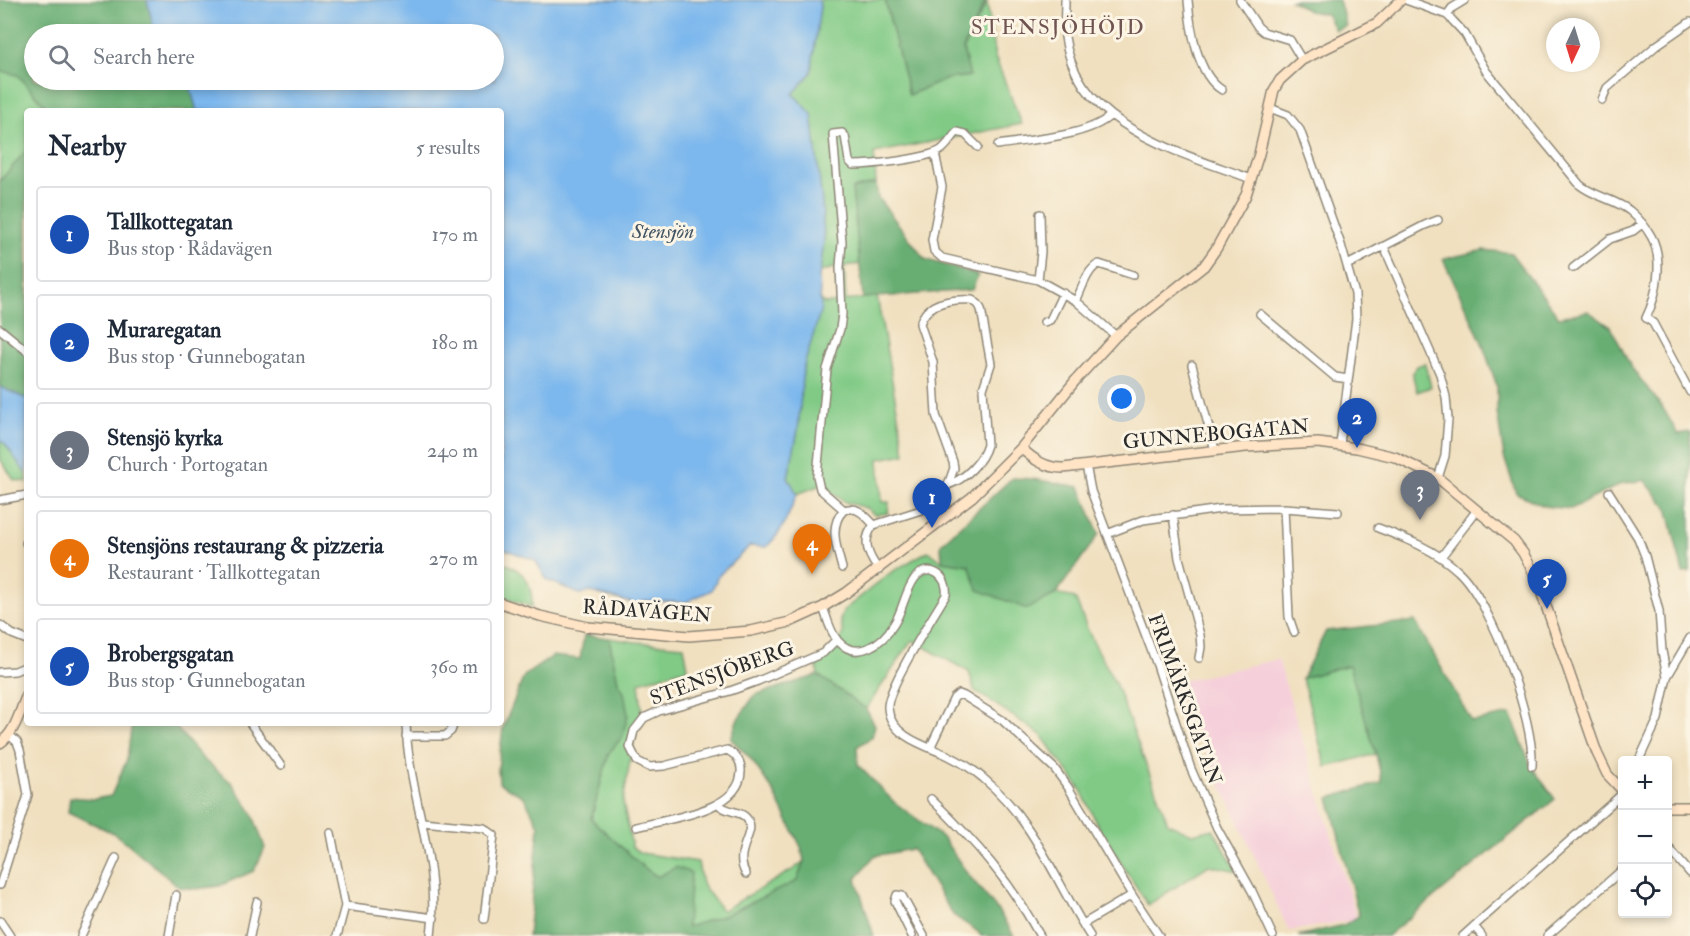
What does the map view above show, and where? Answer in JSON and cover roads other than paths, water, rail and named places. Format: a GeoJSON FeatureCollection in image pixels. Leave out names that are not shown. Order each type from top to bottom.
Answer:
{"type":"FeatureCollection","features":[{"type":"Feature","properties":{"kind":"street"},"geometry":{"type":"LineString","coordinates":[[1065,0],[1065,38],[1074,68],[1095,100],[1130,130],[1251,180]]}},
{"type":"Feature","properties":{"kind":"street"},"geometry":{"type":"LineString","coordinates":[[1188,0],[1203,70],[1214,85],[1222,90]]}},
{"type":"Feature","properties":{"kind":"street"},"geometry":{"type":"LineString","coordinates":[[1240,0],[1258,27],[1269,34],[1290,40],[1302,60]]}},
{"type":"Feature","properties":{"kind":"street"},"geometry":{"type":"LineString","coordinates":[[1403,0],[1447,15],[1465,34],[1486,71],[1580,185],[1590,193],[1629,210],[1651,236],[1657,255],[1657,275],[1651,308],[1646,318],[1653,323],[1690,392]]}},
{"type":"Feature","properties":{"kind":"street","name":"RÅDAVÄGEN"},"geometry":{"type":"LineString","coordinates":[[504,604],[540,616],[588,627],[689,636],[720,635],[760,629],[801,618],[823,607],[879,570],[972,497],[1021,448],[1075,381],[1116,336],[1204,266],[1236,215],[1251,180],[1274,90],[1280,80],[1302,60],[1377,23],[1403,0]]}},
{"type":"Feature","properties":{"kind":"street"},"geometry":{"type":"LineString","coordinates":[[1447,15],[1452,8],[1466,0]]}},
{"type":"Feature","properties":{"kind":"street"},"geometry":{"type":"LineString","coordinates":[[1602,100],[1607,88],[1657,45],[1690,22]]}},
{"type":"Feature","properties":{"kind":"street"},"geometry":{"type":"LineString","coordinates":[[1270,108],[1288,115],[1300,130],[1355,294],[1356,307],[1340,444]]}},
{"type":"Feature","properties":{"kind":"street"},"geometry":{"type":"LineString","coordinates":[[998,145],[1088,130],[1111,115]]}},
{"type":"Feature","properties":{"kind":"street"},"geometry":{"type":"LineString","coordinates":[[844,510],[820,489],[817,476],[827,369],[840,329],[842,314],[840,267],[842,242],[833,134],[842,133],[845,136],[849,161],[853,165],[935,153],[944,148],[957,132],[965,134],[978,147]]}},
{"type":"Feature","properties":{"kind":"street"},"geometry":{"type":"LineString","coordinates":[[935,153],[942,187],[932,240],[933,251],[942,258],[1038,280],[1077,301],[1116,336]]}},
{"type":"Feature","properties":{"kind":"street"},"geometry":{"type":"LineString","coordinates":[[1038,280],[1041,252],[1040,214]]}},
{"type":"Feature","properties":{"kind":"street"},"geometry":{"type":"LineString","coordinates":[[1347,265],[1438,220]]}},
{"type":"Feature","properties":{"kind":"street"},"geometry":{"type":"LineString","coordinates":[[1573,268],[1610,239],[1633,231],[1642,224]]}},
{"type":"Feature","properties":{"kind":"street"},"geometry":{"type":"LineString","coordinates":[[1384,247],[1440,374],[1446,397],[1447,444],[1438,478]]}},
{"type":"Feature","properties":{"kind":"street"},"geometry":{"type":"LineString","coordinates":[[1077,301],[1091,270],[1096,265],[1133,275]]}},
{"type":"Feature","properties":{"kind":"street"},"geometry":{"type":"LineString","coordinates":[[1044,322],[1050,320],[1064,293]]}},
{"type":"Feature","properties":{"kind":"street"},"geometry":{"type":"LineString","coordinates":[[879,570],[869,556],[867,534],[874,525],[921,510],[942,494],[953,472],[953,462],[936,415],[933,362],[920,324],[925,313],[938,304],[953,300],[972,300],[981,309],[991,364],[983,389],[987,445],[985,453],[971,470],[958,481],[948,485]]}},
{"type":"Feature","properties":{"kind":"street"},"geometry":{"type":"LineString","coordinates":[[1260,314],[1335,377],[1348,379]]}},
{"type":"Feature","properties":{"kind":"street"},"geometry":{"type":"LineString","coordinates":[[0,329],[24,349]]}},
{"type":"Feature","properties":{"kind":"street"},"geometry":{"type":"LineString","coordinates":[[1192,365],[1215,450]]}},
{"type":"Feature","properties":{"kind":"street","name":"GUNNEBOGATAN"},"geometry":{"type":"LineString","coordinates":[[1021,448],[1034,460],[1052,468],[1064,468],[1215,450],[1300,444],[1340,444],[1395,457],[1438,478],[1514,541],[1528,561],[1536,577],[1597,753],[1607,774],[1618,786]]}},
{"type":"Feature","properties":{"kind":"street","name":"FRIMÄRKSGATAN"},"geometry":{"type":"LineString","coordinates":[[1086,465],[1091,491],[1157,665],[1194,778],[1273,936]]}},
{"type":"Feature","properties":{"kind":"street"},"geometry":{"type":"LineString","coordinates":[[1609,492],[1638,538],[1645,556],[1659,611],[1662,651],[1667,677]]}},
{"type":"Feature","properties":{"kind":"street"},"geometry":{"type":"LineString","coordinates":[[0,500],[24,496]]}},
{"type":"Feature","properties":{"kind":"street"},"geometry":{"type":"LineString","coordinates":[[1107,534],[1143,520],[1221,509],[1284,508],[1338,512]]}},
{"type":"Feature","properties":{"kind":"street"},"geometry":{"type":"LineString","coordinates":[[1284,508],[1289,617],[1294,632]]}},
{"type":"Feature","properties":{"kind":"street"},"geometry":{"type":"LineString","coordinates":[[842,567],[835,527],[836,521],[844,510],[857,509],[874,525]]}},
{"type":"Feature","properties":{"kind":"street"},"geometry":{"type":"LineString","coordinates":[[1441,557],[1477,510]]}},
{"type":"Feature","properties":{"kind":"street"},"geometry":{"type":"LineString","coordinates":[[1173,515],[1179,558],[1200,635],[1199,658]]}},
{"type":"Feature","properties":{"kind":"street"},"geometry":{"type":"LineString","coordinates":[[1378,528],[1441,557],[1460,572],[1475,589],[1489,614],[1505,654],[1530,734],[1533,750],[1532,765]]}},
{"type":"Feature","properties":{"kind":"street"},"geometry":{"type":"LineString","coordinates":[[823,607],[836,640],[851,649],[859,650],[873,646],[894,624],[911,584],[920,573],[931,570],[942,575],[946,584],[946,595],[892,689],[888,707],[891,722],[896,729],[913,740],[955,759],[976,772],[1004,796],[1018,812],[1090,936]]}},
{"type":"Feature","properties":{"kind":"street"},"geometry":{"type":"LineString","coordinates":[[0,625],[12,634],[24,639]]}},
{"type":"Feature","properties":{"kind":"street"},"geometry":{"type":"LineString","coordinates":[[1642,756],[1658,719],[1667,677],[1690,638]]}},
{"type":"Feature","properties":{"kind":"street","name":"STENSJÖBERG"},"geometry":{"type":"LineString","coordinates":[[636,827],[687,816],[730,795],[740,782],[741,767],[737,757],[727,750],[664,766],[642,765],[633,756],[630,747],[638,724],[644,718],[659,711],[730,691],[815,657],[823,653],[836,640]]}},
{"type":"Feature","properties":{"kind":"street"},"geometry":{"type":"LineString","coordinates":[[0,672],[15,671],[24,667]]}},
{"type":"Feature","properties":{"kind":"street"},"geometry":{"type":"LineString","coordinates":[[930,748],[954,698],[959,694],[1002,720],[1054,768],[1068,787],[1159,936]]}},
{"type":"Feature","properties":{"kind":"street"},"geometry":{"type":"LineString","coordinates":[[0,744],[9,735],[24,702]]}},
{"type":"Feature","properties":{"kind":"street"},"geometry":{"type":"LineString","coordinates":[[252,726],[280,766]]}},
{"type":"Feature","properties":{"kind":"street"},"geometry":{"type":"LineString","coordinates":[[406,726],[414,787],[433,875],[434,918],[431,936]]}},
{"type":"Feature","properties":{"kind":"street"},"geometry":{"type":"LineString","coordinates":[[406,736],[445,736],[452,726]]}},
{"type":"Feature","properties":{"kind":"street"},"geometry":{"type":"LineString","coordinates":[[0,885],[28,795],[20,750],[17,742],[9,735]]}},
{"type":"Feature","properties":{"kind":"street"},"geometry":{"type":"LineString","coordinates":[[1463,936],[1618,796]]}},
{"type":"Feature","properties":{"kind":"street"},"geometry":{"type":"LineString","coordinates":[[931,799],[988,858],[1009,885],[1040,936]]}},
{"type":"Feature","properties":{"kind":"street"},"geometry":{"type":"LineString","coordinates":[[717,803],[723,810],[741,814],[749,823],[750,829],[741,860],[746,874]]}},
{"type":"Feature","properties":{"kind":"street"},"geometry":{"type":"LineString","coordinates":[[1672,807],[1690,807]]}},
{"type":"Feature","properties":{"kind":"street"},"geometry":{"type":"LineString","coordinates":[[423,822],[484,828],[494,835],[484,919]]}},
{"type":"Feature","properties":{"kind":"street"},"geometry":{"type":"LineString","coordinates":[[331,833],[345,906],[337,936]]}},
{"type":"Feature","properties":{"kind":"street"},"geometry":{"type":"LineString","coordinates":[[1672,853],[1690,873]]}},
{"type":"Feature","properties":{"kind":"street"},"geometry":{"type":"LineString","coordinates":[[81,936],[116,858]]}},
{"type":"Feature","properties":{"kind":"street"},"geometry":{"type":"LineString","coordinates":[[1547,936],[1618,874]]}},
{"type":"Feature","properties":{"kind":"street"},"geometry":{"type":"LineString","coordinates":[[169,936],[176,895]]}},
{"type":"Feature","properties":{"kind":"street"},"geometry":{"type":"LineString","coordinates":[[912,936],[895,901],[897,895],[902,896],[924,936]]}},
{"type":"Feature","properties":{"kind":"street"},"geometry":{"type":"LineString","coordinates":[[1083,924],[1132,895]]}},
{"type":"Feature","properties":{"kind":"street"},"geometry":{"type":"LineString","coordinates":[[250,936],[257,902]]}},
{"type":"Feature","properties":{"kind":"street"},"geometry":{"type":"LineString","coordinates":[[345,906],[434,918]]}},
{"type":"Feature","properties":{"kind":"street"},"geometry":{"type":"LineString","coordinates":[[0,921],[10,936]]}},
{"type":"Feature","properties":{"kind":"street"},"geometry":{"type":"LineString","coordinates":[[1474,926],[1482,936]]}},
{"type":"Feature","properties":{"kind":"water","name":"Stensjön"},"geometry":{"type":"Polygon","coordinates":[[[147,0],[819,0],[811,73],[793,94],[812,114],[824,241],[819,278],[821,309],[803,369],[798,430],[788,477],[797,494],[777,535],[766,547],[750,546],[718,576],[712,590],[686,602],[645,601],[636,604],[591,592],[579,594],[547,580],[535,560],[504,549],[504,108],[196,108],[191,90],[504,90],[504,24],[153,24],[147,0]]]}},
{"type":"Feature","properties":{"kind":"water"},"geometry":{"type":"Polygon","coordinates":[[[0,387],[24,398],[24,471],[0,440],[0,387]]]}},
{"type":"Feature","properties":{"kind":"place","name":"Muraregatan"},"geometry":{"type":"Point","coordinates":[1357,448]}},
{"type":"Feature","properties":{"kind":"place","name":"Stensjö kyrka"},"geometry":{"type":"Point","coordinates":[1420,520]}},
{"type":"Feature","properties":{"kind":"place","name":"Tallkottegatan"},"geometry":{"type":"Point","coordinates":[932,528]}},
{"type":"Feature","properties":{"kind":"place","name":"Stensjöns restaurang & pizzeria"},"geometry":{"type":"Point","coordinates":[812,574]}},
{"type":"Feature","properties":{"kind":"place","name":"Brobergsgatan"},"geometry":{"type":"Point","coordinates":[1547,609]}},
{"type":"Feature","properties":{"kind":"district","name":"STENSJÖHÖJD"},"geometry":{"type":"Point","coordinates":[1058,27]}}]}
